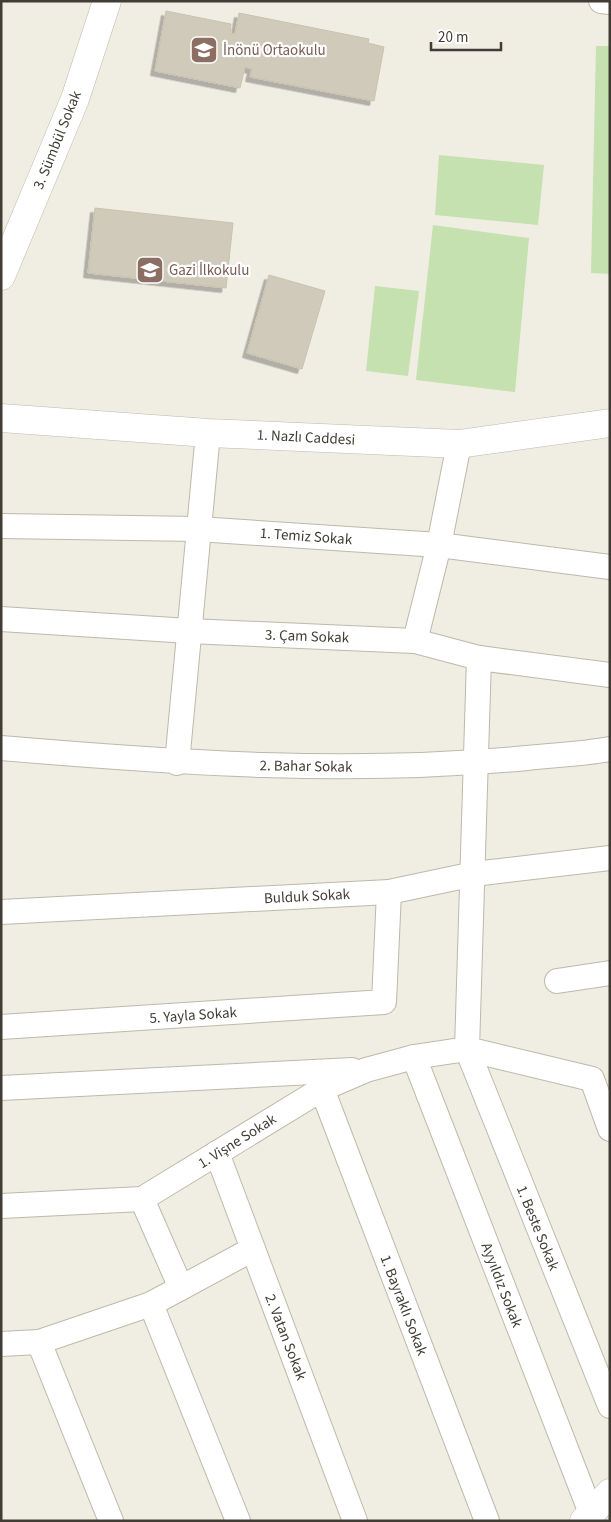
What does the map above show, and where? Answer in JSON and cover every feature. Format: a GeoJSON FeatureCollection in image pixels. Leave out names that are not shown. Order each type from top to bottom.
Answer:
{"type":"FeatureCollection","features":[{"type":"Feature","properties":{"kind":"street","name":"3. Sümbül Sokak"},"geometry":{"type":"LineString","coordinates":[[3,267],[75,99],[107,1]]}},
{"type":"Feature","properties":{"kind":"street"},"geometry":{"type":"LineString","coordinates":[[601,1],[610,2]]}},
{"type":"Feature","properties":{"kind":"street","name":"1. Nazlı Caddesi"},"geometry":{"type":"LineString","coordinates":[[1,418],[208,433],[459,444],[610,422]]}},
{"type":"Feature","properties":{"kind":"street"},"geometry":{"type":"LineString","coordinates":[[177,763],[208,433]]}},
{"type":"Feature","properties":{"kind":"street"},"geometry":{"type":"LineString","coordinates":[[416,640],[439,546],[459,444]]}},
{"type":"Feature","properties":{"kind":"street","name":"1. Temiz Sokak"},"geometry":{"type":"LineString","coordinates":[[1,526],[198,529],[439,546],[610,567]]}},
{"type":"Feature","properties":{"kind":"street","name":"3. Çam Sokak"},"geometry":{"type":"LineString","coordinates":[[1,619],[189,631],[416,640],[479,658],[610,675]]}},
{"type":"Feature","properties":{"kind":"street"},"geometry":{"type":"LineString","coordinates":[[479,658],[474,874],[467,1049],[592,1079],[610,1129]]}},
{"type":"Feature","properties":{"kind":"street","name":"2. Bahar Sokak"},"geometry":{"type":"LineString","coordinates":[[1,748],[177,763],[350,768],[476,763],[610,749]]}},
{"type":"Feature","properties":{"kind":"street","name":"Bulduk Sokak"},"geometry":{"type":"LineString","coordinates":[[1,912],[389,892],[474,874],[610,858]]}},
{"type":"Feature","properties":{"kind":"street","name":"5. Yayla Sokak"},"geometry":{"type":"LineString","coordinates":[[1,1028],[384,1002],[389,892]]}},
{"type":"Feature","properties":{"kind":"street"},"geometry":{"type":"LineString","coordinates":[[557,981],[610,973]]}},
{"type":"Feature","properties":{"kind":"street","name":"1. Vişne Sokak"},"geometry":{"type":"LineString","coordinates":[[1,1206],[142,1199],[322,1089],[366,1070],[414,1057],[467,1049]]}},
{"type":"Feature","properties":{"kind":"street","name":"1. Beste Sokak"},"geometry":{"type":"LineString","coordinates":[[467,1049],[610,1406]]}},
{"type":"Feature","properties":{"kind":"street","name":"Ayyıldız Sokak"},"geometry":{"type":"LineString","coordinates":[[414,1057],[587,1517]]}},
{"type":"Feature","properties":{"kind":"street"},"geometry":{"type":"LineString","coordinates":[[1,1088],[366,1070]]}},
{"type":"Feature","properties":{"kind":"street","name":"1. Bayraklı Sokak"},"geometry":{"type":"LineString","coordinates":[[322,1089],[487,1521]]}},
{"type":"Feature","properties":{"kind":"street","name":"2. Vatan Sokak"},"geometry":{"type":"LineString","coordinates":[[217,1153],[355,1521]]}},
{"type":"Feature","properties":{"kind":"street"},"geometry":{"type":"LineString","coordinates":[[142,1199],[181,1288]]}},
{"type":"Feature","properties":{"kind":"street"},"geometry":{"type":"LineString","coordinates":[[1,1344],[39,1342],[151,1304],[252,1249]]}},
{"type":"Feature","properties":{"kind":"street"},"geometry":{"type":"LineString","coordinates":[[151,1304],[238,1521]]}},
{"type":"Feature","properties":{"kind":"street"},"geometry":{"type":"LineString","coordinates":[[39,1342],[111,1521]]}},
{"type":"Feature","properties":{"kind":"street"},"geometry":{"type":"LineString","coordinates":[[587,1517],[610,1493]]}},
{"type":"Feature","properties":{"kind":"green space"},"geometry":{"type":"Polygon","coordinates":[[[596,46],[610,46],[610,274],[591,273],[596,46]]]}},
{"type":"Feature","properties":{"kind":"green space"},"geometry":{"type":"Polygon","coordinates":[[[439,155],[544,165],[538,225],[435,215],[439,155]]]}},
{"type":"Feature","properties":{"kind":"green space"},"geometry":{"type":"Polygon","coordinates":[[[433,225],[529,238],[515,392],[416,380],[433,225]]]}},
{"type":"Feature","properties":{"kind":"green space"},"geometry":{"type":"Polygon","coordinates":[[[375,286],[419,291],[408,376],[366,371],[375,286]]]}},
{"type":"Feature","properties":{"kind":"building"},"geometry":{"type":"Polygon","coordinates":[[[166,11],[231,24],[230,33],[235,34],[239,13],[369,39],[368,43],[384,47],[374,101],[250,77],[252,69],[245,67],[240,88],[155,71],[166,11]]]}},
{"type":"Feature","properties":{"kind":"building"},"geometry":{"type":"Polygon","coordinates":[[[95,208],[233,223],[226,288],[88,273],[95,208]]]}},
{"type":"Feature","properties":{"kind":"building"},"geometry":{"type":"Polygon","coordinates":[[[269,275],[325,291],[302,369],[247,353],[269,275]]]}},
{"type":"Feature","properties":{"kind":"place","name":"İnönü Ortaokulu"},"geometry":{"type":"Point","coordinates":[204,50]}},
{"type":"Feature","properties":{"kind":"place","name":"Gazi İlkokulu"},"geometry":{"type":"Point","coordinates":[150,270]}}]}
